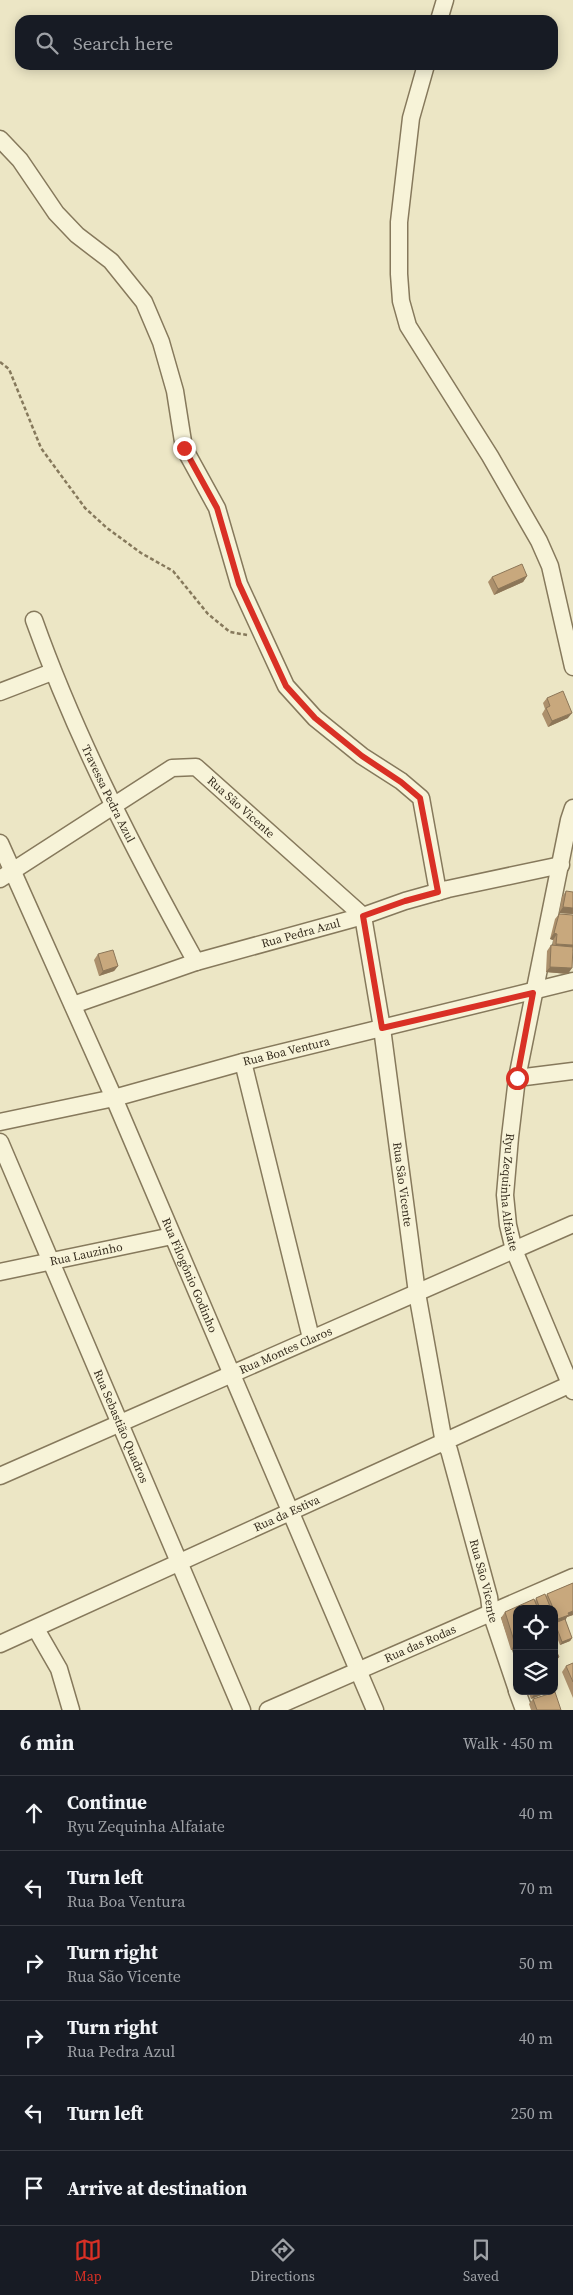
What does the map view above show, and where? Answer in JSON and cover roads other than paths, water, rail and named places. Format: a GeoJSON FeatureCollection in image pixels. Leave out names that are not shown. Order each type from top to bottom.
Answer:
{"type":"FeatureCollection","features":[{"type":"Feature","properties":{"kind":"street"},"geometry":{"type":"LineString","coordinates":[[440,15],[445,0]]}},
{"type":"Feature","properties":{"kind":"street"},"geometry":{"type":"LineString","coordinates":[[425,70],[411,118],[399,222],[401,301],[408,326],[490,456],[539,541],[550,566],[573,667]]}},
{"type":"Feature","properties":{"kind":"street"},"geometry":{"type":"LineString","coordinates":[[0,139],[20,160],[56,213],[77,235],[111,260],[144,302],[161,342],[174,391],[184,448],[217,508],[239,584],[286,686],[315,718],[362,756],[401,782],[420,798],[438,892]]}},
{"type":"Feature","properties":{"kind":"street","name":"Travessa Pedra Azul"},"geometry":{"type":"LineString","coordinates":[[34,620],[52,672],[114,805],[156,889],[196,962]]}},
{"type":"Feature","properties":{"kind":"street"},"geometry":{"type":"LineString","coordinates":[[0,692],[52,672]]}},
{"type":"Feature","properties":{"kind":"street","name":"Rua São Vicente"},"geometry":{"type":"LineString","coordinates":[[114,805],[172,768],[196,768],[204,773],[363,916],[382,1028],[417,1293],[444,1443],[449,1450],[489,1597],[491,1613],[513,1678]]}},
{"type":"Feature","properties":{"kind":"street"},"geometry":{"type":"LineString","coordinates":[[0,879],[114,805]]}},
{"type":"Feature","properties":{"kind":"street","name":"Ryu Zequinha Alfaiate"},"geometry":{"type":"LineString","coordinates":[[572,1386],[514,1250],[508,1225],[505,1195],[517,1078],[533,993],[573,808]]}},
{"type":"Feature","properties":{"kind":"street","name":"Rua Filogônio Godinho"},"geometry":{"type":"LineString","coordinates":[[0,843],[14,870],[233,1373],[375,1710]]}},
{"type":"Feature","properties":{"kind":"street","name":"Rua Pedra Azul"},"geometry":{"type":"LineString","coordinates":[[73,1005],[196,962],[363,916],[405,901],[561,865]]}},
{"type":"Feature","properties":{"kind":"street","name":"Rua Boa Ventura"},"geometry":{"type":"LineString","coordinates":[[0,1122],[114,1098],[243,1062],[573,982]]}},
{"type":"Feature","properties":{"kind":"street"},"geometry":{"type":"LineString","coordinates":[[243,1062],[311,1338]]}},
{"type":"Feature","properties":{"kind":"street"},"geometry":{"type":"LineString","coordinates":[[517,1078],[573,1071]]}},
{"type":"Feature","properties":{"kind":"street","name":"Rua Sebastião Quadros"},"geometry":{"type":"LineString","coordinates":[[0,1142],[242,1710]]}},
{"type":"Feature","properties":{"kind":"street","name":"Rua Montes Claros"},"geometry":{"type":"LineString","coordinates":[[0,1476],[573,1224]]}},
{"type":"Feature","properties":{"kind":"street","name":"Rua Lauzinho"},"geometry":{"type":"LineString","coordinates":[[0,1272],[172,1236]]}},
{"type":"Feature","properties":{"kind":"street","name":"Rua da Estiva"},"geometry":{"type":"LineString","coordinates":[[0,1644],[572,1386]]}},
{"type":"Feature","properties":{"kind":"street","name":"Rua das Rodas"},"geometry":{"type":"LineString","coordinates":[[268,1710],[357,1669],[491,1613],[573,1576]]}},
{"type":"Feature","properties":{"kind":"street"},"geometry":{"type":"LineString","coordinates":[[36,1629],[59,1669],[71,1710]]}},
{"type":"Feature","properties":{"kind":"street","name":"Rua São Vicente"},"geometry":{"type":"LineString","coordinates":[[519,1695],[524,1710]]}}]}
